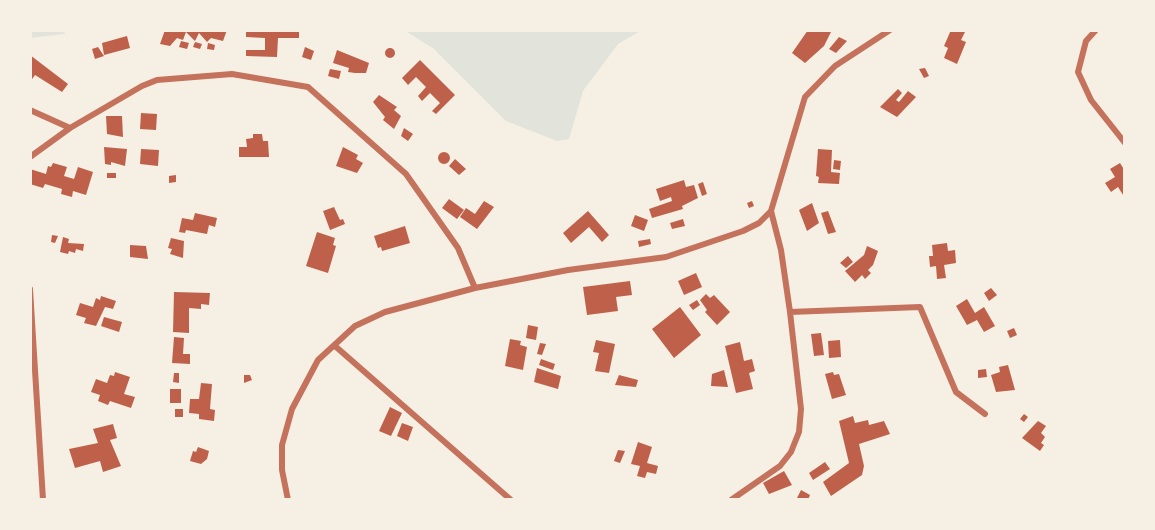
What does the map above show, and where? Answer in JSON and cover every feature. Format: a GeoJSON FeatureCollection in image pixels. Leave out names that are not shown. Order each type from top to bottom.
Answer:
{"type":"FeatureCollection","features":[{"type":"Feature","properties":{"kind":"street"},"geometry":{"type":"LineString","coordinates":[[288,500],[282,470],[282,445],[292,409],[318,360],[355,326],[385,312],[475,288],[568,270],[666,257],[743,231],[759,223],[771,211],[805,97],[835,66],[890,30]]}},
{"type":"Feature","properties":{"kind":"street"},"geometry":{"type":"LineString","coordinates":[[1096,30],[1086,41],[1078,72],[1091,100],[1125,143]]}},
{"type":"Feature","properties":{"kind":"street"},"geometry":{"type":"LineString","coordinates":[[30,157],[70,128],[142,86],[157,80],[232,74],[308,87],[406,174],[458,248],[475,288]]}},
{"type":"Feature","properties":{"kind":"street"},"geometry":{"type":"LineString","coordinates":[[30,110],[70,128]]}},
{"type":"Feature","properties":{"kind":"street"},"geometry":{"type":"LineString","coordinates":[[731,500],[780,465],[791,452],[799,432],[801,409],[790,312],[781,250],[771,211]]}},
{"type":"Feature","properties":{"kind":"street"},"geometry":{"type":"LineString","coordinates":[[30,289],[33,298],[43,500]]}},
{"type":"Feature","properties":{"kind":"street"},"geometry":{"type":"LineString","coordinates":[[790,312],[920,307],[956,392],[986,414]]}},
{"type":"Feature","properties":{"kind":"street"},"geometry":{"type":"LineString","coordinates":[[334,346],[511,500]]}},
{"type":"Feature","properties":{"kind":"shaded area"},"geometry":{"type":"Polygon","coordinates":[[[30,30],[66,30],[64,34],[30,38],[30,30]]]}},
{"type":"Feature","properties":{"kind":"shaded area"},"geometry":{"type":"Polygon","coordinates":[[[404,30],[642,30],[618,44],[583,91],[569,139],[557,141],[506,121],[434,49],[404,30]]]}},
{"type":"Feature","properties":{"kind":"building"},"geometry":{"type":"Polygon","coordinates":[[[165,30],[227,30],[223,41],[211,38],[207,42],[199,33],[195,41],[186,32],[183,40],[177,38],[170,46],[160,44],[165,30]]]}},
{"type":"Feature","properties":{"kind":"building"},"geometry":{"type":"Polygon","coordinates":[[[246,30],[299,30],[299,38],[278,38],[277,57],[246,56],[246,50],[265,50],[265,38],[246,37],[246,30]]]}},
{"type":"Feature","properties":{"kind":"building"},"geometry":{"type":"Polygon","coordinates":[[[808,30],[832,30],[824,46],[805,63],[792,53],[808,30]]]}},
{"type":"Feature","properties":{"kind":"building"},"geometry":{"type":"Polygon","coordinates":[[[951,30],[965,32],[961,40],[966,42],[957,64],[944,58],[948,48],[944,46],[951,30]]]}},
{"type":"Feature","properties":{"kind":"building"},"geometry":{"type":"Polygon","coordinates":[[[127,36],[130,48],[104,55],[102,43],[127,36]]]}},
{"type":"Feature","properties":{"kind":"building"},"geometry":{"type":"Polygon","coordinates":[[[839,37],[847,41],[836,53],[829,49],[839,37]]]}},
{"type":"Feature","properties":{"kind":"building"},"geometry":{"type":"Polygon","coordinates":[[[181,41],[189,43],[187,49],[179,47],[181,41]]]}},
{"type":"Feature","properties":{"kind":"building"},"geometry":{"type":"Polygon","coordinates":[[[195,42],[202,44],[200,49],[193,47],[195,42]]]}},
{"type":"Feature","properties":{"kind":"building"},"geometry":{"type":"Polygon","coordinates":[[[208,43],[215,45],[214,50],[207,49],[208,43]]]}},
{"type":"Feature","properties":{"kind":"building"},"geometry":{"type":"Polygon","coordinates":[[[98,47],[104,56],[95,59],[92,49],[98,47]]]}},
{"type":"Feature","properties":{"kind":"building"},"geometry":{"type":"Polygon","coordinates":[[[305,47],[314,51],[311,60],[302,57],[305,47]]]}},
{"type":"Feature","properties":{"kind":"building"},"geometry":{"type":"Polygon","coordinates":[[[390,48],[394,49],[394,57],[390,58],[386,57],[385,53],[386,49],[390,48]]]}},
{"type":"Feature","properties":{"kind":"building"},"geometry":{"type":"Polygon","coordinates":[[[337,50],[369,63],[366,73],[348,72],[349,68],[333,63],[337,50]]]}},
{"type":"Feature","properties":{"kind":"building"},"geometry":{"type":"Polygon","coordinates":[[[30,55],[68,84],[62,92],[35,75],[30,82],[30,55]]]}},
{"type":"Feature","properties":{"kind":"building"},"geometry":{"type":"Polygon","coordinates":[[[420,60],[455,95],[436,114],[432,111],[440,103],[430,93],[422,101],[418,96],[426,87],[416,77],[408,85],[402,78],[420,60]]]}},
{"type":"Feature","properties":{"kind":"building"},"geometry":{"type":"Polygon","coordinates":[[[925,68],[929,76],[924,78],[919,69],[925,68]]]}},
{"type":"Feature","properties":{"kind":"building"},"geometry":{"type":"Polygon","coordinates":[[[330,69],[341,71],[339,79],[328,76],[330,69]]]}},
{"type":"Feature","properties":{"kind":"building"},"geometry":{"type":"Polygon","coordinates":[[[898,89],[902,93],[896,100],[899,102],[908,91],[916,97],[897,117],[880,107],[898,89]]]}},
{"type":"Feature","properties":{"kind":"building"},"geometry":{"type":"Polygon","coordinates":[[[379,95],[397,107],[394,110],[401,116],[394,129],[383,120],[385,117],[373,102],[379,95]]]}},
{"type":"Feature","properties":{"kind":"building"},"geometry":{"type":"Polygon","coordinates":[[[141,113],[157,114],[156,130],[140,129],[141,113]]]}},
{"type":"Feature","properties":{"kind":"building"},"geometry":{"type":"Polygon","coordinates":[[[106,116],[122,116],[123,137],[107,134],[106,116]]]}},
{"type":"Feature","properties":{"kind":"building"},"geometry":{"type":"Polygon","coordinates":[[[404,128],[413,134],[408,141],[401,136],[404,128]]]}},
{"type":"Feature","properties":{"kind":"building"},"geometry":{"type":"Polygon","coordinates":[[[253,134],[262,134],[263,141],[268,141],[269,157],[239,157],[239,147],[247,147],[246,139],[253,138],[253,134]]]}},
{"type":"Feature","properties":{"kind":"building"},"geometry":{"type":"Polygon","coordinates":[[[104,147],[127,149],[125,166],[111,162],[111,165],[105,164],[104,147]]]}},
{"type":"Feature","properties":{"kind":"building"},"geometry":{"type":"Polygon","coordinates":[[[343,147],[358,155],[356,159],[363,163],[357,173],[336,166],[343,147]]]}},
{"type":"Feature","properties":{"kind":"building"},"geometry":{"type":"Polygon","coordinates":[[[141,149],[159,150],[158,166],[140,164],[141,149]]]}},
{"type":"Feature","properties":{"kind":"building"},"geometry":{"type":"Polygon","coordinates":[[[818,149],[832,150],[831,172],[840,173],[839,184],[818,183],[819,177],[816,176],[818,149]]]}},
{"type":"Feature","properties":{"kind":"building"},"geometry":{"type":"Polygon","coordinates":[[[446,152],[449,153],[449,163],[442,164],[439,163],[438,156],[439,153],[446,152]]]}},
{"type":"Feature","properties":{"kind":"building"},"geometry":{"type":"Polygon","coordinates":[[[455,159],[466,169],[459,175],[449,166],[455,159]]]}},
{"type":"Feature","properties":{"kind":"building"},"geometry":{"type":"Polygon","coordinates":[[[834,160],[841,161],[840,170],[833,169],[834,160]]]}},
{"type":"Feature","properties":{"kind":"building"},"geometry":{"type":"Polygon","coordinates":[[[53,163],[67,167],[64,176],[74,179],[78,167],[93,172],[86,195],[73,191],[72,197],[61,194],[62,189],[45,184],[43,188],[30,184],[30,169],[46,174],[48,166],[51,167],[53,163]]]}},
{"type":"Feature","properties":{"kind":"building"},"geometry":{"type":"Polygon","coordinates":[[[1120,163],[1125,171],[1125,198],[1118,187],[1111,192],[1105,183],[1115,177],[1110,169],[1120,163]]]}},
{"type":"Feature","properties":{"kind":"building"},"geometry":{"type":"Polygon","coordinates":[[[107,173],[116,173],[116,178],[107,178],[107,173]]]}},
{"type":"Feature","properties":{"kind":"building"},"geometry":{"type":"Polygon","coordinates":[[[176,175],[176,182],[169,183],[169,176],[176,175]]]}},
{"type":"Feature","properties":{"kind":"building"},"geometry":{"type":"Polygon","coordinates":[[[684,180],[686,187],[694,185],[698,198],[682,206],[683,209],[652,218],[649,209],[672,201],[671,197],[660,201],[656,189],[684,180]]]}},
{"type":"Feature","properties":{"kind":"building"},"geometry":{"type":"Polygon","coordinates":[[[703,182],[707,194],[702,196],[698,184],[703,182]]]}},
{"type":"Feature","properties":{"kind":"building"},"geometry":{"type":"Polygon","coordinates":[[[449,199],[464,210],[457,219],[442,208],[449,199]]]}},
{"type":"Feature","properties":{"kind":"building"},"geometry":{"type":"Polygon","coordinates":[[[484,201],[494,207],[477,229],[460,217],[466,208],[475,214],[484,201]]]}},
{"type":"Feature","properties":{"kind":"building"},"geometry":{"type":"Polygon","coordinates":[[[752,201],[754,206],[749,208],[747,203],[752,201]]]}},
{"type":"Feature","properties":{"kind":"building"},"geometry":{"type":"Polygon","coordinates":[[[812,203],[819,223],[807,231],[799,210],[812,203]]]}},
{"type":"Feature","properties":{"kind":"building"},"geometry":{"type":"Polygon","coordinates":[[[334,207],[340,220],[343,219],[345,224],[330,230],[323,211],[334,207]]]}},
{"type":"Feature","properties":{"kind":"building"},"geometry":{"type":"Polygon","coordinates":[[[588,211],[609,235],[602,242],[589,227],[571,243],[563,233],[588,211]]]}},
{"type":"Feature","properties":{"kind":"building"},"geometry":{"type":"Polygon","coordinates":[[[828,211],[836,232],[828,234],[821,213],[828,211]]]}},
{"type":"Feature","properties":{"kind":"building"},"geometry":{"type":"Polygon","coordinates":[[[195,213],[217,218],[215,227],[209,225],[207,234],[186,230],[185,233],[179,232],[182,218],[193,220],[195,213]]]}},
{"type":"Feature","properties":{"kind":"building"},"geometry":{"type":"Polygon","coordinates":[[[635,215],[648,220],[644,231],[631,226],[635,215]]]}},
{"type":"Feature","properties":{"kind":"building"},"geometry":{"type":"Polygon","coordinates":[[[683,219],[685,226],[672,229],[670,223],[683,219]]]}},
{"type":"Feature","properties":{"kind":"building"},"geometry":{"type":"Polygon","coordinates":[[[405,226],[410,243],[382,251],[381,247],[378,248],[374,236],[405,226]]]}},
{"type":"Feature","properties":{"kind":"building"},"geometry":{"type":"Polygon","coordinates":[[[317,232],[335,238],[333,245],[336,246],[328,273],[306,266],[317,232]]]}},
{"type":"Feature","properties":{"kind":"building"},"geometry":{"type":"Polygon","coordinates":[[[52,235],[58,236],[55,243],[51,242],[52,235]]]}},
{"type":"Feature","properties":{"kind":"building"},"geometry":{"type":"Polygon","coordinates":[[[63,237],[69,239],[68,243],[84,244],[83,251],[76,249],[75,253],[69,251],[68,254],[60,252],[63,237]]]}},
{"type":"Feature","properties":{"kind":"building"},"geometry":{"type":"Polygon","coordinates":[[[171,238],[184,241],[183,258],[170,254],[172,249],[168,248],[171,238]]]}},
{"type":"Feature","properties":{"kind":"building"},"geometry":{"type":"Polygon","coordinates":[[[650,239],[651,244],[639,247],[638,241],[650,239]]]}},
{"type":"Feature","properties":{"kind":"building"},"geometry":{"type":"Polygon","coordinates":[[[947,243],[948,251],[955,250],[956,263],[944,265],[946,278],[937,279],[936,266],[930,267],[929,256],[933,256],[932,245],[947,243]]]}},
{"type":"Feature","properties":{"kind":"building"},"geometry":{"type":"Polygon","coordinates":[[[130,245],[146,246],[148,259],[130,257],[130,245]]]}},
{"type":"Feature","properties":{"kind":"building"},"geometry":{"type":"Polygon","coordinates":[[[867,246],[878,251],[873,265],[868,270],[871,273],[865,279],[862,275],[855,282],[845,271],[864,255],[867,246]]]}},
{"type":"Feature","properties":{"kind":"building"},"geometry":{"type":"Polygon","coordinates":[[[848,256],[853,262],[846,268],[840,263],[848,256]]]}},
{"type":"Feature","properties":{"kind":"building"},"geometry":{"type":"Polygon","coordinates":[[[696,273],[702,287],[684,295],[678,281],[696,273]]]}},
{"type":"Feature","properties":{"kind":"building"},"geometry":{"type":"Polygon","coordinates":[[[630,281],[632,295],[616,297],[618,311],[587,315],[583,287],[630,281]]]}},
{"type":"Feature","properties":{"kind":"building"},"geometry":{"type":"Polygon","coordinates":[[[991,288],[997,295],[989,301],[984,293],[991,288]]]}},
{"type":"Feature","properties":{"kind":"building"},"geometry":{"type":"Polygon","coordinates":[[[174,292],[210,293],[209,305],[201,304],[201,309],[189,308],[189,333],[173,332],[174,292]]]}},
{"type":"Feature","properties":{"kind":"building"},"geometry":{"type":"Polygon","coordinates":[[[706,294],[710,298],[714,295],[730,312],[717,325],[705,312],[707,310],[700,300],[706,294]]]}},
{"type":"Feature","properties":{"kind":"building"},"geometry":{"type":"Polygon","coordinates":[[[101,296],[116,301],[113,309],[105,307],[96,326],[84,323],[86,318],[76,315],[80,303],[93,307],[96,298],[100,300],[101,296]]]}},
{"type":"Feature","properties":{"kind":"building"},"geometry":{"type":"Polygon","coordinates":[[[967,299],[975,313],[984,307],[995,326],[984,332],[977,320],[967,325],[956,306],[967,299]]]}},
{"type":"Feature","properties":{"kind":"building"},"geometry":{"type":"Polygon","coordinates":[[[697,300],[700,305],[693,310],[689,305],[697,300]]]}},
{"type":"Feature","properties":{"kind":"building"},"geometry":{"type":"Polygon","coordinates":[[[680,307],[701,335],[674,358],[652,329],[680,307]]]}},
{"type":"Feature","properties":{"kind":"building"},"geometry":{"type":"Polygon","coordinates":[[[104,317],[122,322],[119,332],[101,326],[104,317]]]}},
{"type":"Feature","properties":{"kind":"building"},"geometry":{"type":"Polygon","coordinates":[[[528,325],[538,327],[536,340],[526,338],[528,325]]]}},
{"type":"Feature","properties":{"kind":"building"},"geometry":{"type":"Polygon","coordinates":[[[1014,328],[1017,335],[1010,338],[1007,331],[1014,328]]]}},
{"type":"Feature","properties":{"kind":"building"},"geometry":{"type":"Polygon","coordinates":[[[821,333],[824,355],[814,356],[811,334],[821,333]]]}},
{"type":"Feature","properties":{"kind":"building"},"geometry":{"type":"Polygon","coordinates":[[[174,337],[184,338],[183,354],[190,354],[190,364],[172,363],[174,337]]]}},
{"type":"Feature","properties":{"kind":"building"},"geometry":{"type":"Polygon","coordinates":[[[510,339],[521,341],[520,345],[527,347],[523,370],[505,366],[510,339]]]}},
{"type":"Feature","properties":{"kind":"building"},"geometry":{"type":"Polygon","coordinates":[[[596,340],[615,344],[609,373],[595,371],[599,353],[593,352],[596,340]]]}},
{"type":"Feature","properties":{"kind":"building"},"geometry":{"type":"Polygon","coordinates":[[[840,340],[841,357],[829,358],[828,341],[840,340]]]}},
{"type":"Feature","properties":{"kind":"building"},"geometry":{"type":"Polygon","coordinates":[[[740,342],[744,361],[752,359],[755,371],[749,373],[753,389],[736,393],[725,346],[740,342]]]}},
{"type":"Feature","properties":{"kind":"building"},"geometry":{"type":"Polygon","coordinates":[[[540,343],[546,344],[542,355],[537,354],[540,343]]]}},
{"type":"Feature","properties":{"kind":"building"},"geometry":{"type":"Polygon","coordinates":[[[541,359],[555,364],[553,370],[539,365],[541,359]]]}},
{"type":"Feature","properties":{"kind":"building"},"geometry":{"type":"Polygon","coordinates":[[[1008,365],[1015,390],[996,392],[991,375],[1000,372],[999,367],[1008,365]]]}},
{"type":"Feature","properties":{"kind":"building"},"geometry":{"type":"Polygon","coordinates":[[[537,368],[561,376],[558,389],[534,382],[537,368]]]}},
{"type":"Feature","properties":{"kind":"building"},"geometry":{"type":"Polygon","coordinates":[[[986,369],[987,377],[978,378],[978,370],[986,369]]]}},
{"type":"Feature","properties":{"kind":"building"},"geometry":{"type":"Polygon","coordinates":[[[724,370],[728,387],[711,386],[712,374],[724,370]]]}},
{"type":"Feature","properties":{"kind":"building"},"geometry":{"type":"Polygon","coordinates":[[[115,372],[130,377],[124,394],[135,397],[131,408],[110,401],[108,405],[98,401],[100,395],[91,392],[96,379],[107,383],[110,375],[114,376],[115,372]]]}},
{"type":"Feature","properties":{"kind":"building"},"geometry":{"type":"Polygon","coordinates":[[[833,372],[834,375],[839,374],[846,395],[832,399],[825,374],[833,372]]]}},
{"type":"Feature","properties":{"kind":"building"},"geometry":{"type":"Polygon","coordinates":[[[174,373],[179,373],[179,383],[173,382],[174,373]]]}},
{"type":"Feature","properties":{"kind":"building"},"geometry":{"type":"Polygon","coordinates":[[[244,375],[250,375],[252,380],[244,383],[244,375]]]}},
{"type":"Feature","properties":{"kind":"building"},"geometry":{"type":"Polygon","coordinates":[[[619,375],[638,380],[636,387],[615,385],[619,375]]]}},
{"type":"Feature","properties":{"kind":"building"},"geometry":{"type":"Polygon","coordinates":[[[201,383],[212,384],[210,409],[215,410],[214,421],[199,419],[199,414],[189,413],[190,399],[199,399],[201,383]]]}},
{"type":"Feature","properties":{"kind":"building"},"geometry":{"type":"Polygon","coordinates":[[[170,389],[181,389],[181,403],[170,403],[170,389]]]}},
{"type":"Feature","properties":{"kind":"building"},"geometry":{"type":"Polygon","coordinates":[[[390,407],[402,413],[391,436],[379,431],[390,407]]]}},
{"type":"Feature","properties":{"kind":"building"},"geometry":{"type":"Polygon","coordinates":[[[175,409],[183,409],[183,417],[175,417],[175,409]]]}},
{"type":"Feature","properties":{"kind":"building"},"geometry":{"type":"Polygon","coordinates":[[[1024,414],[1028,417],[1024,422],[1020,419],[1024,414]]]}},
{"type":"Feature","properties":{"kind":"building"},"geometry":{"type":"Polygon","coordinates":[[[853,416],[855,423],[868,420],[869,425],[884,421],[890,434],[859,444],[864,466],[862,475],[831,496],[823,482],[849,463],[839,421],[853,416]]]}},
{"type":"Feature","properties":{"kind":"building"},"geometry":{"type":"Polygon","coordinates":[[[1038,421],[1046,426],[1041,433],[1045,437],[1040,451],[1022,438],[1038,421]]]}},
{"type":"Feature","properties":{"kind":"building"},"geometry":{"type":"Polygon","coordinates":[[[402,423],[413,427],[408,441],[397,436],[402,423]]]}},
{"type":"Feature","properties":{"kind":"building"},"geometry":{"type":"Polygon","coordinates":[[[113,424],[117,438],[110,440],[121,466],[103,472],[100,461],[75,468],[69,449],[98,443],[93,429],[113,424]]]}},
{"type":"Feature","properties":{"kind":"building"},"geometry":{"type":"Polygon","coordinates":[[[638,442],[652,447],[647,463],[658,466],[656,474],[647,472],[645,478],[637,476],[640,466],[631,464],[638,442]]]}},
{"type":"Feature","properties":{"kind":"building"},"geometry":{"type":"Polygon","coordinates":[[[198,447],[209,451],[207,459],[201,464],[190,461],[193,451],[196,452],[198,447]]]}},
{"type":"Feature","properties":{"kind":"building"},"geometry":{"type":"Polygon","coordinates":[[[618,450],[625,451],[620,463],[614,461],[618,450]]]}},
{"type":"Feature","properties":{"kind":"building"},"geometry":{"type":"Polygon","coordinates":[[[825,462],[830,469],[813,480],[809,473],[825,462]]]}},
{"type":"Feature","properties":{"kind":"building"},"geometry":{"type":"Polygon","coordinates":[[[784,471],[792,485],[769,494],[763,483],[784,471]]]}},
{"type":"Feature","properties":{"kind":"building"},"geometry":{"type":"Polygon","coordinates":[[[801,490],[810,495],[808,500],[796,500],[801,490]]]}}]}
